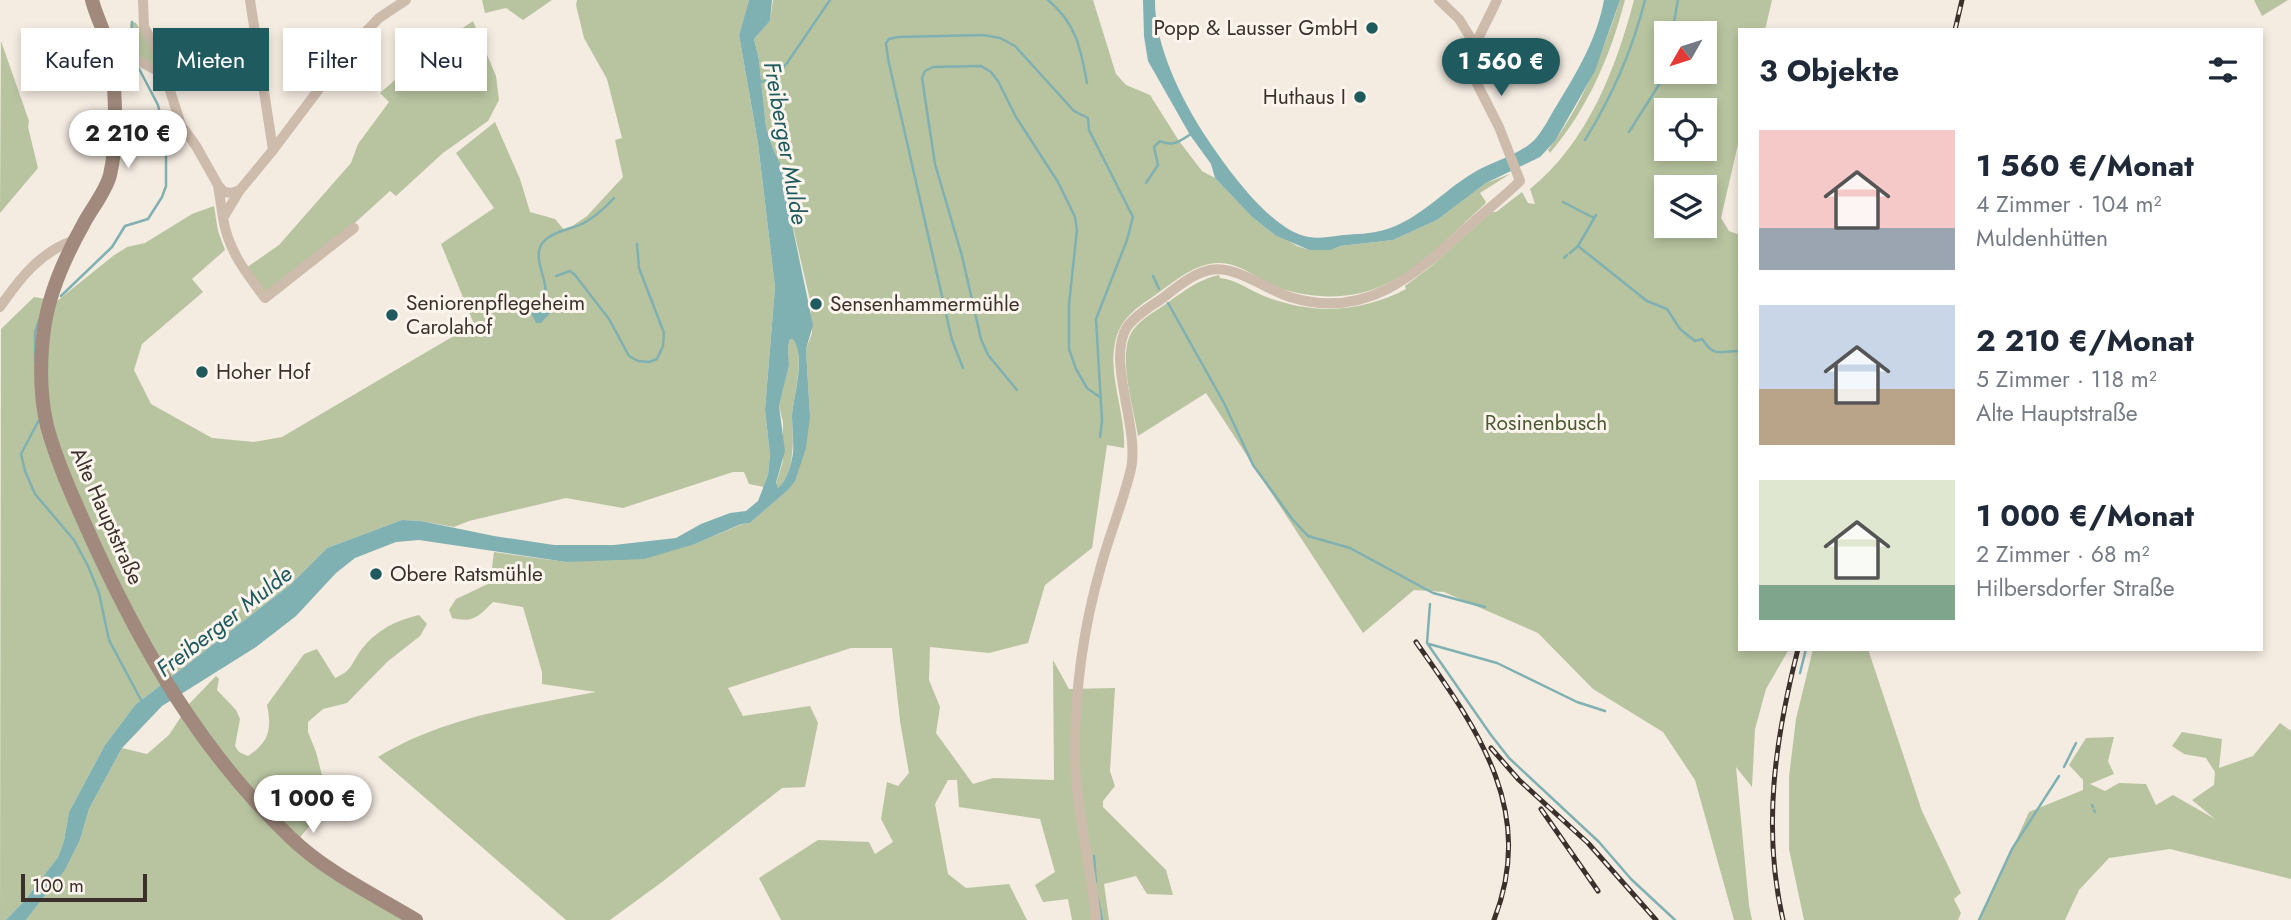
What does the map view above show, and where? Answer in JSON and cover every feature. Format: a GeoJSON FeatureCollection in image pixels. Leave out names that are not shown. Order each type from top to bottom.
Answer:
{"type":"FeatureCollection","features":[{"type":"Feature","properties":{"kind":"main road","name":"Alte Hauptstraße"},"geometry":{"type":"LineString","coordinates":[[92,0],[101,28]]}},
{"type":"Feature","properties":{"kind":"main road","name":"Alte Hauptstraße"},"geometry":{"type":"LineString","coordinates":[[114,91],[110,177],[75,240],[47,312],[42,363],[47,424],[66,485],[142,643],[197,732],[257,804],[307,852],[416,920]]}},
{"type":"Feature","properties":{"kind":"street"},"geometry":{"type":"LineString","coordinates":[[144,0],[144,27],[153,43]]}},
{"type":"Feature","properties":{"kind":"street"},"geometry":{"type":"LineString","coordinates":[[250,0],[273,150]]}},
{"type":"Feature","properties":{"kind":"street"},"geometry":{"type":"LineString","coordinates":[[223,218],[240,190],[350,48],[379,19],[406,0]]}},
{"type":"Feature","properties":{"kind":"street"},"geometry":{"type":"LineString","coordinates":[[1439,0],[1460,19],[1475,45]]}},
{"type":"Feature","properties":{"kind":"street"},"geometry":{"type":"LineString","coordinates":[[1096,920],[1076,779],[1075,749],[1080,671],[1086,631],[1100,570],[1131,468],[1133,450],[1121,362],[1121,340],[1136,317],[1195,276],[1210,270],[1232,271],[1273,291],[1303,301],[1349,301],[1381,293],[1419,270],[1520,181],[1499,127],[1469,64],[1475,45],[1497,0]]}},
{"type":"Feature","properties":{"kind":"street"},"geometry":{"type":"LineString","coordinates":[[170,91],[181,125],[218,185],[228,194],[240,190]]}},
{"type":"Feature","properties":{"kind":"street"},"geometry":{"type":"LineString","coordinates":[[218,185],[226,236],[234,253],[265,298],[354,229]]}},
{"type":"Feature","properties":{"kind":"street"},"geometry":{"type":"LineString","coordinates":[[0,307],[29,268],[52,248],[75,240]]}},
{"type":"Feature","properties":{"kind":"green space"},"geometry":{"type":"Polygon","coordinates":[[[482,0],[552,0],[523,20],[506,8],[485,13],[482,0]]]}},
{"type":"Feature","properties":{"kind":"green space"},"geometry":{"type":"Polygon","coordinates":[[[577,0],[749,0],[739,35],[758,143],[775,287],[765,410],[770,455],[764,487],[749,484],[744,472],[733,472],[623,508],[566,498],[454,527],[402,520],[327,548],[290,585],[135,705],[105,745],[69,812],[58,857],[26,899],[6,920],[0,920],[1,329],[34,297],[57,301],[127,247],[145,243],[192,214],[214,206],[218,231],[225,250],[192,279],[203,292],[142,344],[134,370],[151,404],[212,438],[254,442],[282,437],[474,324],[441,244],[494,208],[456,153],[495,122],[520,179],[530,212],[555,219],[565,231],[587,216],[623,177],[615,140],[622,138],[607,79],[584,38],[577,0]]]}},
{"type":"Feature","properties":{"kind":"green space"},"geometry":{"type":"Polygon","coordinates":[[[773,0],[1093,0],[1116,74],[1126,85],[1150,95],[1202,171],[1215,178],[1252,217],[1275,235],[1309,250],[1330,250],[1340,246],[1393,240],[1437,220],[1486,183],[1510,174],[1480,193],[1485,204],[1428,256],[1396,279],[1379,287],[1351,295],[1308,295],[1277,287],[1237,266],[1219,263],[1202,266],[1187,273],[1135,310],[1124,321],[1115,343],[1115,382],[1124,448],[1107,445],[1092,548],[1045,585],[1028,643],[989,653],[930,647],[929,680],[940,707],[936,733],[973,784],[993,778],[1054,780],[1053,660],[1069,689],[1115,688],[1110,771],[1115,786],[1103,801],[1103,807],[1166,870],[1173,895],[1147,894],[1136,876],[1104,884],[1109,920],[1072,920],[1068,899],[1043,902],[1035,885],[1055,872],[1040,819],[959,807],[957,780],[948,780],[935,804],[948,874],[966,888],[1009,884],[1027,920],[781,920],[759,878],[818,840],[869,842],[875,854],[893,842],[881,819],[887,782],[898,786],[909,773],[892,648],[851,648],[728,688],[743,716],[810,706],[818,723],[805,787],[782,788],[610,920],[566,920],[378,757],[403,743],[456,723],[512,708],[596,692],[542,684],[542,672],[523,607],[493,602],[475,618],[452,618],[449,610],[456,599],[490,583],[494,552],[566,562],[695,544],[750,523],[788,490],[810,417],[806,349],[812,333],[810,300],[789,210],[783,169],[766,127],[759,60],[754,39],[770,21],[773,0]]]}},
{"type":"Feature","properties":{"kind":"green space"},"geometry":{"type":"Polygon","coordinates":[[[1620,0],[1625,0],[1605,62],[1576,118],[1550,153],[1548,150],[1571,115],[1590,78],[1620,0]]]}},
{"type":"Feature","properties":{"kind":"green space","name":"Rosinenbusch"},"geometry":{"type":"Polygon","coordinates":[[[1634,0],[1772,0],[1765,28],[1738,28],[1738,144],[1721,218],[1729,231],[1738,234],[1738,651],[1788,651],[1766,689],[1755,729],[1752,787],[1736,767],[1752,920],[1734,920],[1695,780],[1663,732],[1593,689],[1538,633],[1444,592],[1414,590],[1363,633],[1206,393],[1138,436],[1128,382],[1126,353],[1133,330],[1149,315],[1205,279],[1219,275],[1220,278],[1282,302],[1336,309],[1371,303],[1406,289],[1405,286],[1492,212],[1496,212],[1522,192],[1528,203],[1535,204],[1530,189],[1568,150],[1597,103],[1634,0]]]}},
{"type":"Feature","properties":{"kind":"green space"},"geometry":{"type":"Polygon","coordinates":[[[2254,0],[2288,0],[2262,16],[2254,0]]]}},
{"type":"Feature","properties":{"kind":"green space"},"geometry":{"type":"Polygon","coordinates":[[[131,21],[136,23],[153,48],[153,65],[139,60],[139,28],[130,28],[131,21]]]}},
{"type":"Feature","properties":{"kind":"green space"},"geometry":{"type":"Polygon","coordinates":[[[473,21],[476,28],[463,28],[473,21]]]}},
{"type":"Feature","properties":{"kind":"green space"},"geometry":{"type":"Polygon","coordinates":[[[1,41],[29,121],[28,127],[38,168],[0,213],[1,41]]]}},
{"type":"Feature","properties":{"kind":"green space"},"geometry":{"type":"Polygon","coordinates":[[[487,54],[496,76],[499,100],[488,121],[443,153],[396,196],[390,191],[347,230],[264,294],[246,268],[279,245],[351,163],[358,144],[389,102],[380,93],[395,80],[395,91],[487,91],[487,54]]]}},
{"type":"Feature","properties":{"kind":"green space"},"geometry":{"type":"Polygon","coordinates":[[[794,338],[799,366],[792,415],[793,444],[786,477],[777,489],[783,461],[783,422],[779,406],[789,366],[788,346],[790,339],[794,338]]]}},
{"type":"Feature","properties":{"kind":"green space"},"geometry":{"type":"Polygon","coordinates":[[[419,615],[427,624],[420,636],[387,662],[347,703],[323,709],[308,722],[308,732],[329,802],[293,846],[406,920],[26,920],[65,870],[80,840],[89,809],[122,748],[147,754],[169,735],[190,703],[216,676],[219,679],[217,690],[236,710],[240,719],[235,746],[239,752],[248,756],[265,740],[269,728],[267,705],[304,654],[317,649],[335,678],[348,670],[361,650],[379,632],[394,623],[419,615]]]}},
{"type":"Feature","properties":{"kind":"green space"},"geometry":{"type":"Polygon","coordinates":[[[1813,651],[1869,651],[1922,811],[1961,893],[1954,899],[1961,913],[1958,920],[1804,920],[1789,849],[1789,777],[1796,719],[1813,651]]]}},
{"type":"Feature","properties":{"kind":"green space"},"geometry":{"type":"Polygon","coordinates":[[[2280,723],[2291,731],[2291,879],[2170,849],[2109,858],[2079,890],[2065,920],[1980,920],[2029,812],[2083,790],[2083,780],[2069,765],[2086,738],[2114,737],[2108,761],[2114,774],[2090,784],[2105,791],[2119,783],[2146,784],[2156,805],[2173,795],[2215,819],[2192,800],[2214,785],[2215,772],[2206,758],[2184,754],[2172,746],[2182,732],[2222,739],[2219,768],[2253,756],[2280,723]]]}},
{"type":"Feature","properties":{"kind":"water"},"geometry":{"type":"Polygon","coordinates":[[[749,0],[772,0],[770,21],[754,39],[759,60],[766,127],[783,169],[813,325],[806,349],[810,417],[806,448],[795,481],[788,490],[750,523],[741,524],[695,544],[644,559],[566,562],[419,540],[396,542],[355,558],[336,573],[296,616],[256,647],[162,706],[122,748],[89,809],[80,840],[65,870],[26,920],[6,920],[58,857],[69,812],[105,745],[135,705],[290,585],[327,548],[402,520],[554,545],[614,545],[676,538],[701,524],[730,513],[746,511],[758,501],[768,475],[770,455],[765,410],[775,287],[758,143],[739,35],[749,0]],[[790,339],[788,346],[789,366],[779,406],[785,451],[776,483],[778,488],[788,472],[793,453],[792,415],[799,356],[793,339],[790,339]]]}},
{"type":"Feature","properties":{"kind":"water"},"geometry":{"type":"Polygon","coordinates":[[[1143,0],[1155,0],[1159,35],[1171,72],[1197,123],[1224,163],[1274,219],[1301,235],[1316,238],[1374,232],[1397,225],[1420,212],[1473,173],[1531,143],[1545,125],[1585,55],[1597,28],[1604,0],[1620,0],[1595,71],[1555,141],[1540,157],[1486,183],[1437,220],[1393,240],[1340,246],[1331,250],[1309,250],[1275,235],[1252,217],[1215,178],[1211,164],[1190,135],[1148,61],[1143,0]]]}},
{"type":"Feature","properties":{"kind":"water"},"geometry":{"type":"Polygon","coordinates":[[[544,300],[553,310],[541,323],[536,323],[531,313],[537,304],[544,300]]]}},
{"type":"Feature","properties":{"kind":"waterway","name":"Freiberger Mulde"},"geometry":{"type":"LineString","coordinates":[[759,83],[776,76],[830,0]]}},
{"type":"Feature","properties":{"kind":"waterway"},"geometry":{"type":"LineString","coordinates":[[1048,0],[1065,18],[1076,37],[1087,83]]}},
{"type":"Feature","properties":{"kind":"waterway"},"geometry":{"type":"LineString","coordinates":[[1585,140],[1621,73],[1645,0]]}},
{"type":"Feature","properties":{"kind":"waterway"},"geometry":{"type":"LineString","coordinates":[[1674,21],[1678,0]]}},
{"type":"Feature","properties":{"kind":"waterway"},"geometry":{"type":"LineString","coordinates":[[132,22],[132,28]]}},
{"type":"Feature","properties":{"kind":"waterway"},"geometry":{"type":"LineString","coordinates":[[963,368],[952,340],[888,59],[886,43],[889,39],[898,37],[983,35],[1000,38],[1015,46],[1074,111],[1088,118],[1089,130],[1133,217],[1127,240],[1096,319],[1102,421],[1100,437]]}},
{"type":"Feature","properties":{"kind":"waterway"},"geometry":{"type":"LineString","coordinates":[[1017,390],[988,355],[981,339],[962,256],[935,164],[922,78],[925,71],[933,67],[981,66],[991,72],[1058,182],[1075,217],[1077,230],[1069,304],[1069,349],[1087,388],[1101,398]]}},
{"type":"Feature","properties":{"kind":"waterway"},"geometry":{"type":"LineString","coordinates":[[61,296],[112,247],[125,226],[148,219],[166,186],[166,140],[158,105],[139,69]]}},
{"type":"Feature","properties":{"kind":"waterway"},"geometry":{"type":"LineString","coordinates":[[1629,132],[1659,84]]}},
{"type":"Feature","properties":{"kind":"waterway"},"geometry":{"type":"LineString","coordinates":[[1146,183],[1158,165],[1154,147],[1160,141],[1176,143],[1191,134]]}},
{"type":"Feature","properties":{"kind":"waterway"},"geometry":{"type":"LineString","coordinates":[[544,300],[545,287],[539,263],[541,245],[558,232],[588,220],[614,198]]}},
{"type":"Feature","properties":{"kind":"waterway"},"geometry":{"type":"LineString","coordinates":[[1563,202],[1594,218]]}},
{"type":"Feature","properties":{"kind":"waterway"},"geometry":{"type":"LineString","coordinates":[[1570,253],[1578,246],[1596,215]]}},
{"type":"Feature","properties":{"kind":"waterway"},"geometry":{"type":"LineString","coordinates":[[556,276],[570,271],[575,275],[609,319],[629,356],[638,361],[649,362],[657,359],[663,346],[664,333],[639,268],[637,244]]}},
{"type":"Feature","properties":{"kind":"waterway"},"geometry":{"type":"LineString","coordinates":[[1578,246],[1647,301],[1667,309],[1680,329],[1695,341],[1702,339],[1710,349],[1718,352],[1738,351]]}},
{"type":"Feature","properties":{"kind":"waterway"},"geometry":{"type":"LineString","coordinates":[[1564,258],[1567,255]]}},
{"type":"Feature","properties":{"kind":"waterway"},"geometry":{"type":"LineString","coordinates":[[1153,276],[1159,289]]}},
{"type":"Feature","properties":{"kind":"waterway"},"geometry":{"type":"LineString","coordinates":[[1168,303],[1224,403],[1253,465],[1308,536],[1350,548],[1433,593],[1485,607]]}},
{"type":"Feature","properties":{"kind":"waterway"},"geometry":{"type":"LineString","coordinates":[[35,361],[35,332],[39,320]]}},
{"type":"Feature","properties":{"kind":"waterway"},"geometry":{"type":"LineString","coordinates":[[39,420],[21,454],[25,471],[35,494],[74,540],[88,566],[99,593],[109,640],[142,702]]}},
{"type":"Feature","properties":{"kind":"waterway"},"geometry":{"type":"LineString","coordinates":[[1430,604],[1427,643],[1491,735],[1509,758],[1599,842],[1631,879],[1675,920]]}},
{"type":"Feature","properties":{"kind":"waterway"},"geometry":{"type":"LineString","coordinates":[[1429,644],[1497,663],[1577,702],[1605,711]]}},
{"type":"Feature","properties":{"kind":"waterway"},"geometry":{"type":"LineString","coordinates":[[1800,673],[1806,651]]}},
{"type":"Feature","properties":{"kind":"waterway"},"geometry":{"type":"LineString","coordinates":[[2064,767],[2076,743]]}},
{"type":"Feature","properties":{"kind":"waterway"},"geometry":{"type":"LineString","coordinates":[[1979,920],[2012,849],[2059,776]]}},
{"type":"Feature","properties":{"kind":"waterway"},"geometry":{"type":"LineString","coordinates":[[1094,856],[1096,882]]}},
{"type":"Feature","properties":{"kind":"waterway"},"geometry":{"type":"LineString","coordinates":[[1098,899],[1102,920]]}},
{"type":"Feature","properties":{"kind":"railway"},"geometry":{"type":"LineString","coordinates":[[1955,28],[1962,0]]}},
{"type":"Feature","properties":{"kind":"railway"},"geometry":{"type":"LineString","coordinates":[[1416,642],[1479,739],[1494,772],[1504,806],[1509,842],[1505,880],[1494,920]]}},
{"type":"Feature","properties":{"kind":"railway"},"geometry":{"type":"LineString","coordinates":[[1783,920],[1773,851],[1772,818],[1783,716],[1798,651]]}},
{"type":"Feature","properties":{"kind":"railway"},"geometry":{"type":"LineString","coordinates":[[1491,748],[1519,780],[1588,843],[1656,920]]}},
{"type":"Feature","properties":{"kind":"railway"},"geometry":{"type":"LineString","coordinates":[[1541,809],[1598,891]]}},
{"type":"Feature","properties":{"kind":"place","name":"Popp & Lausser GmbH"},"geometry":{"type":"Point","coordinates":[1372,28]}},
{"type":"Feature","properties":{"kind":"place","name":"Huthaus I"},"geometry":{"type":"Point","coordinates":[1360,97]}},
{"type":"Feature","properties":{"kind":"place","name":"Sensenhammermühle"},"geometry":{"type":"Point","coordinates":[816,304]}},
{"type":"Feature","properties":{"kind":"place","name":"Seniorenpflegeheim Carolahof"},"geometry":{"type":"Point","coordinates":[392,315]}},
{"type":"Feature","properties":{"kind":"place","name":"Hoher Hof"},"geometry":{"type":"Point","coordinates":[202,372]}},
{"type":"Feature","properties":{"kind":"place","name":"Obere Ratsmühle"},"geometry":{"type":"Point","coordinates":[376,574]}}]}
